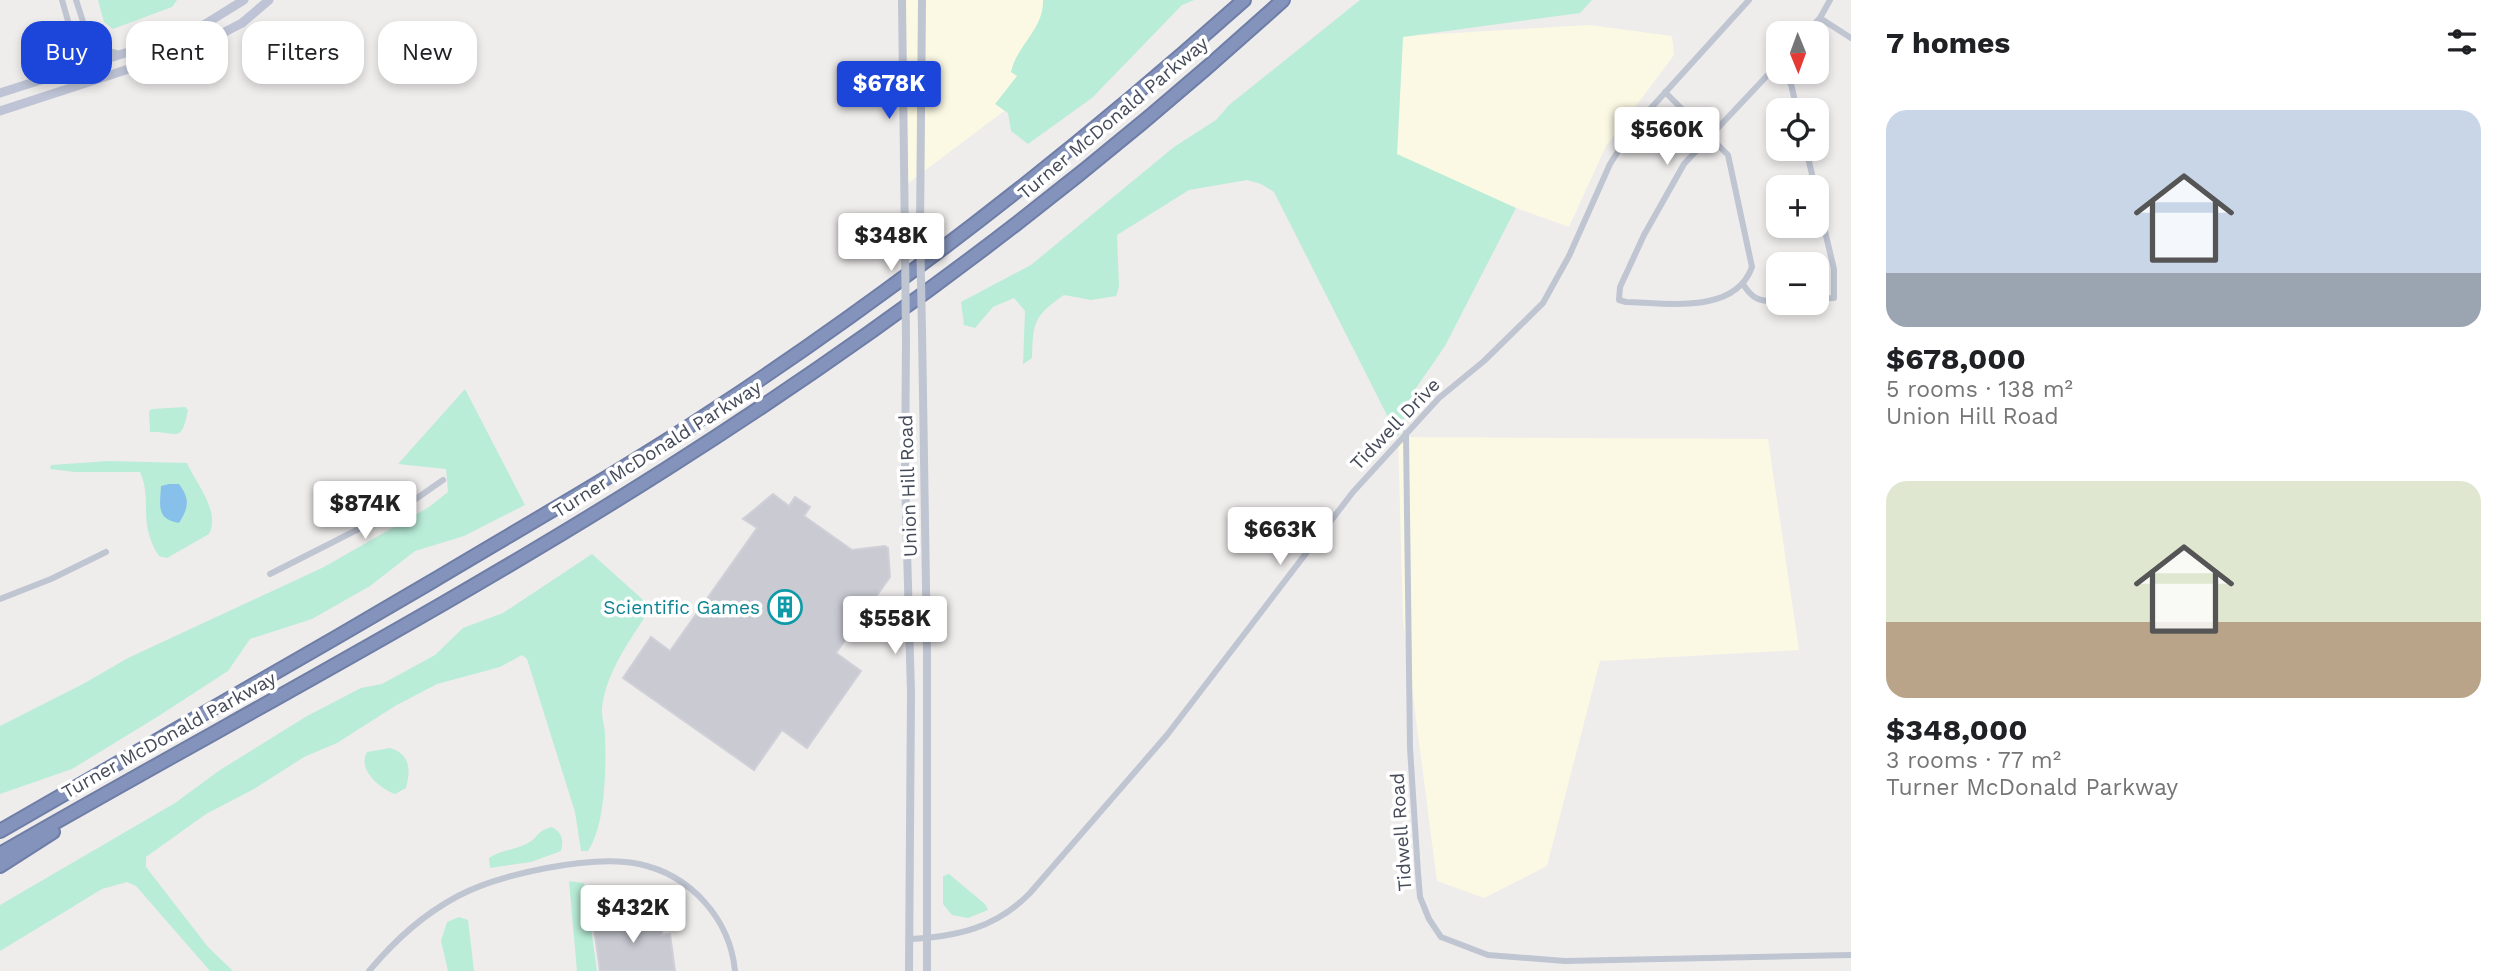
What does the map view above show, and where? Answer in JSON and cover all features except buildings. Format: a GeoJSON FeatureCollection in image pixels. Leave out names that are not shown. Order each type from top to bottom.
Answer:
{"type":"FeatureCollection","features":[{"type":"Feature","properties":{"kind":"highway","name":"Turner McDonald Parkway"},"geometry":{"type":"LineString","coordinates":[[2,829],[552,511],[713,411],[854,315],[1018,191],[1101,125],[1244,0]]}},
{"type":"Feature","properties":{"kind":"highway","name":"Turner McDonald Parkway"},"geometry":{"type":"LineString","coordinates":[[0,854],[560,534],[790,387],[881,324],[1024,217],[1114,145],[1285,0]]}},
{"type":"Feature","properties":{"kind":"highway"},"geometry":{"type":"LineString","coordinates":[[0,866],[186,747]]}},
{"type":"Feature","properties":{"kind":"main road"},"geometry":{"type":"LineString","coordinates":[[112,56],[194,31],[244,0]]}},
{"type":"Feature","properties":{"kind":"main road"},"geometry":{"type":"LineString","coordinates":[[112,75],[196,47],[242,23],[269,0]]}},
{"type":"Feature","properties":{"kind":"main road"},"geometry":{"type":"LineString","coordinates":[[112,53],[120,55]]}},
{"type":"Feature","properties":{"kind":"main road"},"geometry":{"type":"LineString","coordinates":[[0,93],[25,84]]}},
{"type":"Feature","properties":{"kind":"main road"},"geometry":{"type":"LineString","coordinates":[[0,111],[86,84]]}},
{"type":"Feature","properties":{"kind":"street"},"geometry":{"type":"LineString","coordinates":[[62,0],[68,21]]}},
{"type":"Feature","properties":{"kind":"street"},"geometry":{"type":"LineString","coordinates":[[76,0],[83,21]]}},
{"type":"Feature","properties":{"kind":"street","name":"Union Hill Road"},"geometry":{"type":"LineString","coordinates":[[902,0],[905,477],[911,693],[909,971]]}},
{"type":"Feature","properties":{"kind":"street","name":"Union Hill Road"},"geometry":{"type":"LineString","coordinates":[[922,0],[920,231],[927,650],[927,971]]}},
{"type":"Feature","properties":{"kind":"street","name":"Tidwell Drive"},"geometry":{"type":"LineString","coordinates":[[909,939],[955,935],[989,924],[1007,915],[1030,893],[1167,735],[1353,492],[1439,398],[1483,361],[1543,303],[1569,256],[1610,164],[1633,128],[1749,0]]}},
{"type":"Feature","properties":{"kind":"street"},"geometry":{"type":"LineString","coordinates":[[1818,21],[1830,0]]}},
{"type":"Feature","properties":{"kind":"street"},"geometry":{"type":"LineString","coordinates":[[1821,18],[1851,38]]}},
{"type":"Feature","properties":{"kind":"street"},"geometry":{"type":"LineString","coordinates":[[1665,92],[1711,135],[1728,155],[1751,258],[1752,267],[1743,284],[1719,298],[1698,303],[1619,300],[1620,287],[1684,164],[1711,135],[1766,80]]}},
{"type":"Feature","properties":{"kind":"street"},"geometry":{"type":"LineString","coordinates":[[1827,238],[1834,269],[1834,299],[1829,299]]}},
{"type":"Feature","properties":{"kind":"street"},"geometry":{"type":"LineString","coordinates":[[1743,284],[1750,295],[1766,300]]}},
{"type":"Feature","properties":{"kind":"street","name":"Tidwell Road"},"geometry":{"type":"LineString","coordinates":[[1406,433],[1410,748],[1418,873],[1420,897],[1429,919],[1441,937],[1488,955],[1565,961],[1851,955]]}},
{"type":"Feature","properties":{"kind":"street"},"geometry":{"type":"LineString","coordinates":[[270,574],[410,503],[443,480]]}},
{"type":"Feature","properties":{"kind":"street"},"geometry":{"type":"LineString","coordinates":[[0,599],[51,579],[106,552]]}},
{"type":"Feature","properties":{"kind":"street"},"geometry":{"type":"LineString","coordinates":[[369,971],[412,925],[465,893],[525,873],[609,862],[650,867],[671,876],[697,894],[723,927],[736,971]]}},
{"type":"Feature","properties":{"kind":"shaded area"},"geometry":{"type":"Polygon","coordinates":[[[904,0],[1073,0],[1089,47],[903,187],[904,0]]]}},
{"type":"Feature","properties":{"kind":"shaded area"},"geometry":{"type":"Polygon","coordinates":[[[1589,25],[1672,36],[1674,55],[1606,146],[1569,227],[1516,208],[1397,155],[1403,36],[1589,25]]]}},
{"type":"Feature","properties":{"kind":"shaded area"},"geometry":{"type":"Polygon","coordinates":[[[1398,437],[1768,439],[1799,650],[1600,661],[1547,866],[1484,898],[1437,881],[1403,619],[1398,437]]]}},
{"type":"Feature","properties":{"kind":"green space"},"geometry":{"type":"Polygon","coordinates":[[[98,0],[177,0],[172,7],[134,21],[126,21],[126,24],[113,29],[112,21],[104,21],[98,0]]]}},
{"type":"Feature","properties":{"kind":"green space"},"geometry":{"type":"Polygon","coordinates":[[[1043,0],[1194,0],[1182,5],[1092,98],[1028,144],[1011,131],[1008,113],[995,104],[1017,76],[1011,72],[1014,62],[1039,20],[1043,0]]]}},
{"type":"Feature","properties":{"kind":"green space"},"geometry":{"type":"Polygon","coordinates":[[[1360,0],[1592,0],[1580,13],[1403,37],[1397,154],[1516,208],[1445,346],[1414,391],[1398,437],[1274,192],[1247,180],[1189,190],[1117,235],[1119,287],[1116,296],[1091,300],[1064,295],[1054,302],[1037,320],[1032,358],[1023,364],[1025,311],[1014,298],[993,307],[975,328],[964,325],[961,302],[1031,265],[1174,147],[1216,120],[1229,105],[1360,0]]]}},
{"type":"Feature","properties":{"kind":"green space"},"geometry":{"type":"Polygon","coordinates":[[[465,389],[525,505],[464,536],[415,551],[370,586],[312,619],[250,639],[228,671],[157,717],[72,769],[0,794],[0,726],[128,658],[324,567],[429,507],[448,492],[446,469],[398,464],[465,389]]]}},
{"type":"Feature","properties":{"kind":"green space"},"geometry":{"type":"Polygon","coordinates":[[[185,407],[188,410],[180,432],[150,432],[149,411],[185,407]]]}},
{"type":"Feature","properties":{"kind":"green space"},"geometry":{"type":"Polygon","coordinates":[[[109,461],[187,463],[209,506],[212,525],[209,534],[167,558],[159,556],[149,533],[144,483],[140,472],[75,472],[50,469],[51,465],[109,461]]]}},
{"type":"Feature","properties":{"kind":"green space"},"geometry":{"type":"Polygon","coordinates":[[[592,554],[651,607],[621,655],[604,694],[604,795],[594,840],[588,851],[581,851],[575,812],[527,659],[522,655],[500,667],[437,684],[395,706],[337,743],[304,757],[254,789],[206,814],[146,857],[146,867],[208,947],[233,971],[210,971],[136,886],[127,882],[102,889],[0,951],[0,905],[175,803],[220,770],[307,716],[361,688],[382,684],[435,655],[463,628],[503,613],[592,554]]]}},
{"type":"Feature","properties":{"kind":"green space"},"geometry":{"type":"Polygon","coordinates":[[[390,748],[402,754],[408,769],[406,788],[395,794],[376,783],[365,765],[367,752],[390,748]]]}},
{"type":"Feature","properties":{"kind":"green space"},"geometry":{"type":"Polygon","coordinates":[[[552,827],[561,837],[561,851],[531,862],[490,868],[489,858],[528,843],[543,830],[552,827]]]}},
{"type":"Feature","properties":{"kind":"green space"},"geometry":{"type":"Polygon","coordinates":[[[949,874],[985,904],[988,910],[968,918],[952,915],[943,904],[943,876],[949,874]]]}},
{"type":"Feature","properties":{"kind":"green space"},"geometry":{"type":"Polygon","coordinates":[[[569,881],[584,883],[597,971],[577,971],[569,881]]]}},
{"type":"Feature","properties":{"kind":"green space"},"geometry":{"type":"Polygon","coordinates":[[[459,917],[468,920],[474,971],[448,971],[441,941],[447,922],[459,917]]]}},
{"type":"Feature","properties":{"kind":"water"},"geometry":{"type":"Polygon","coordinates":[[[179,484],[185,494],[186,508],[179,523],[166,518],[161,510],[161,486],[179,484]]]}},
{"type":"Feature","properties":{"kind":"place","name":"Scientific Games"},"geometry":{"type":"Point","coordinates":[785,607]}}]}
